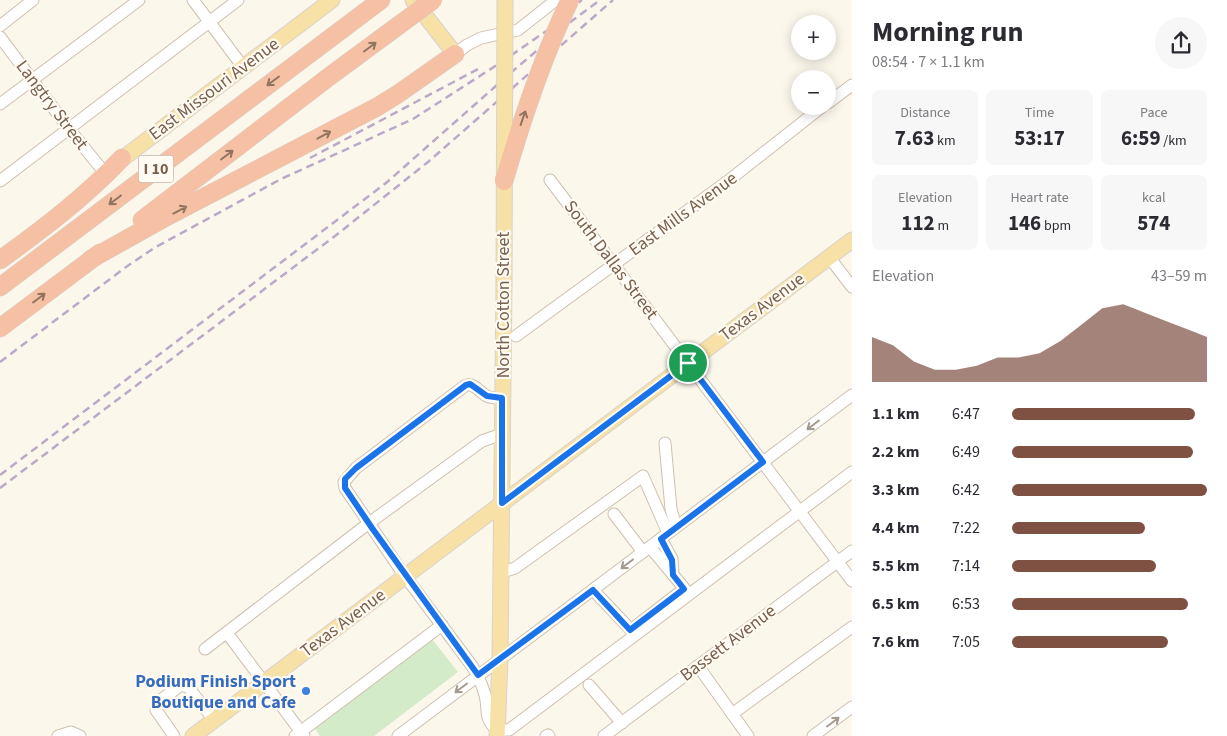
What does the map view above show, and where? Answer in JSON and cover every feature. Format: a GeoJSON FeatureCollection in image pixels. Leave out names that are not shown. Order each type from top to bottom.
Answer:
{"type":"FeatureCollection","features":[{"type":"Feature","properties":{"kind":"highway","name":"I 10"},"geometry":{"type":"LineString","coordinates":[[0,287],[380,0]]}},
{"type":"Feature","properties":{"kind":"highway","name":"I 10"},"geometry":{"type":"LineString","coordinates":[[0,328],[330,76],[433,0]]}},
{"type":"Feature","properties":{"kind":"highway"},"geometry":{"type":"LineString","coordinates":[[504,181],[517,136],[549,46],[570,0]]}},
{"type":"Feature","properties":{"kind":"highway"},"geometry":{"type":"LineString","coordinates":[[91,259],[168,216],[377,107],[455,54]]}},
{"type":"Feature","properties":{"kind":"highway"},"geometry":{"type":"LineString","coordinates":[[0,260],[42,229],[97,184],[122,158]]}},
{"type":"Feature","properties":{"kind":"main road","name":"East Missouri Avenue"},"geometry":{"type":"LineString","coordinates":[[0,251],[332,0]]}},
{"type":"Feature","properties":{"kind":"main road"},"geometry":{"type":"LineString","coordinates":[[413,0],[455,54]]}},
{"type":"Feature","properties":{"kind":"main road","name":"North Cotton Street"},"geometry":{"type":"LineString","coordinates":[[497,733],[502,572],[505,0]]}},
{"type":"Feature","properties":{"kind":"main road","name":"Texas Avenue"},"geometry":{"type":"LineString","coordinates":[[193,736],[852,240]]}},
{"type":"Feature","properties":{"kind":"street"},"geometry":{"type":"LineString","coordinates":[[0,26],[33,0]]}},
{"type":"Feature","properties":{"kind":"street"},"geometry":{"type":"LineString","coordinates":[[0,104],[139,0]]}},
{"type":"Feature","properties":{"kind":"street"},"geometry":{"type":"LineString","coordinates":[[193,0],[242,67]]}},
{"type":"Feature","properties":{"kind":"street"},"geometry":{"type":"LineString","coordinates":[[0,180],[238,0]]}},
{"type":"Feature","properties":{"kind":"street"},"geometry":{"type":"LineString","coordinates":[[455,54],[481,38],[518,30],[556,0]]}},
{"type":"Feature","properties":{"kind":"street","name":"Langtry Street"},"geometry":{"type":"LineString","coordinates":[[0,37],[68,128],[104,172]]}},
{"type":"Feature","properties":{"kind":"street"},"geometry":{"type":"LineString","coordinates":[[836,97],[852,85]]}},
{"type":"Feature","properties":{"kind":"street","name":"East Mills Avenue"},"geometry":{"type":"LineString","coordinates":[[516,336],[728,181],[812,115]]}},
{"type":"Feature","properties":{"kind":"street","name":"South Dallas Street"},"geometry":{"type":"LineString","coordinates":[[550,180],[852,581]]}},
{"type":"Feature","properties":{"kind":"street"},"geometry":{"type":"LineString","coordinates":[[829,257],[852,287]]}},
{"type":"Feature","properties":{"kind":"street"},"geometry":{"type":"LineString","coordinates":[[502,398],[487,396],[470,384],[466,385],[356,468],[344,482],[345,488],[369,523],[478,675],[486,698],[487,718],[497,733],[509,730],[687,592]]}},
{"type":"Feature","properties":{"kind":"street"},"geometry":{"type":"LineString","coordinates":[[398,736],[852,395]]}},
{"type":"Feature","properties":{"kind":"street"},"geometry":{"type":"LineString","coordinates":[[205,649],[369,523],[482,441],[502,434]]}},
{"type":"Feature","properties":{"kind":"street"},"geometry":{"type":"LineString","coordinates":[[665,443],[672,509],[668,533]]}},
{"type":"Feature","properties":{"kind":"street"},"geometry":{"type":"LineString","coordinates":[[593,590],[630,630],[800,512],[852,472]]}},
{"type":"Feature","properties":{"kind":"street"},"geometry":{"type":"LineString","coordinates":[[502,572],[515,568],[643,476],[668,533],[673,575]]}},
{"type":"Feature","properties":{"kind":"street"},"geometry":{"type":"LineString","coordinates":[[614,514],[687,592]]}},
{"type":"Feature","properties":{"kind":"street","name":"Bassett Avenue"},"geometry":{"type":"LineString","coordinates":[[604,736],[852,551]]}},
{"type":"Feature","properties":{"kind":"street"},"geometry":{"type":"LineString","coordinates":[[227,633],[300,734],[442,625]]}},
{"type":"Feature","properties":{"kind":"street"},"geometry":{"type":"LineString","coordinates":[[732,714],[852,627]]}},
{"type":"Feature","properties":{"kind":"street"},"geometry":{"type":"LineString","coordinates":[[698,666],[748,736]]}},
{"type":"Feature","properties":{"kind":"street"},"geometry":{"type":"LineString","coordinates":[[174,736],[156,710],[156,706],[158,702],[181,685],[188,687],[214,720]]}},
{"type":"Feature","properties":{"kind":"street"},"geometry":{"type":"LineString","coordinates":[[589,685],[622,723]]}},
{"type":"Feature","properties":{"kind":"street"},"geometry":{"type":"LineString","coordinates":[[813,736],[852,707]]}},
{"type":"Feature","properties":{"kind":"street"},"geometry":{"type":"LineString","coordinates":[[58,736],[70,732],[77,733],[80,736]]}},
{"type":"Feature","properties":{"kind":"green space"},"geometry":{"type":"Polygon","coordinates":[[[432,639],[458,672],[374,736],[320,736],[314,727],[432,639]]]}},
{"type":"Feature","properties":{"kind":"railway"},"geometry":{"type":"LineString","coordinates":[[557,17],[582,0]]}},
{"type":"Feature","properties":{"kind":"railway"},"geometry":{"type":"LineString","coordinates":[[0,475],[386,183],[514,70],[573,20],[600,0]]}},
{"type":"Feature","properties":{"kind":"railway"},"geometry":{"type":"LineString","coordinates":[[0,488],[335,236],[428,162],[613,0]]}},
{"type":"Feature","properties":{"kind":"railway"},"geometry":{"type":"LineString","coordinates":[[0,362],[154,248],[281,179],[413,119],[500,63],[568,16]]}},
{"type":"Feature","properties":{"kind":"railway"},"geometry":{"type":"LineString","coordinates":[[310,158],[480,68]]}},
{"type":"Feature","properties":{"kind":"place","name":"Podium Finish Sport Boutique and Cafe"},"geometry":{"type":"Point","coordinates":[306,691]}},
{"type":"Feature","properties":{"kind":"route"},"geometry":{"type":"LineString","coordinates":[[688,363],[763,462],[661,539],[672,560],[673,575],[684,589],[630,630],[593,590],[478,675],[372,528],[345,488],[345,479],[356,468],[466,385],[470,384],[491,398],[502,398],[502,503],[688,363]]}}]}
